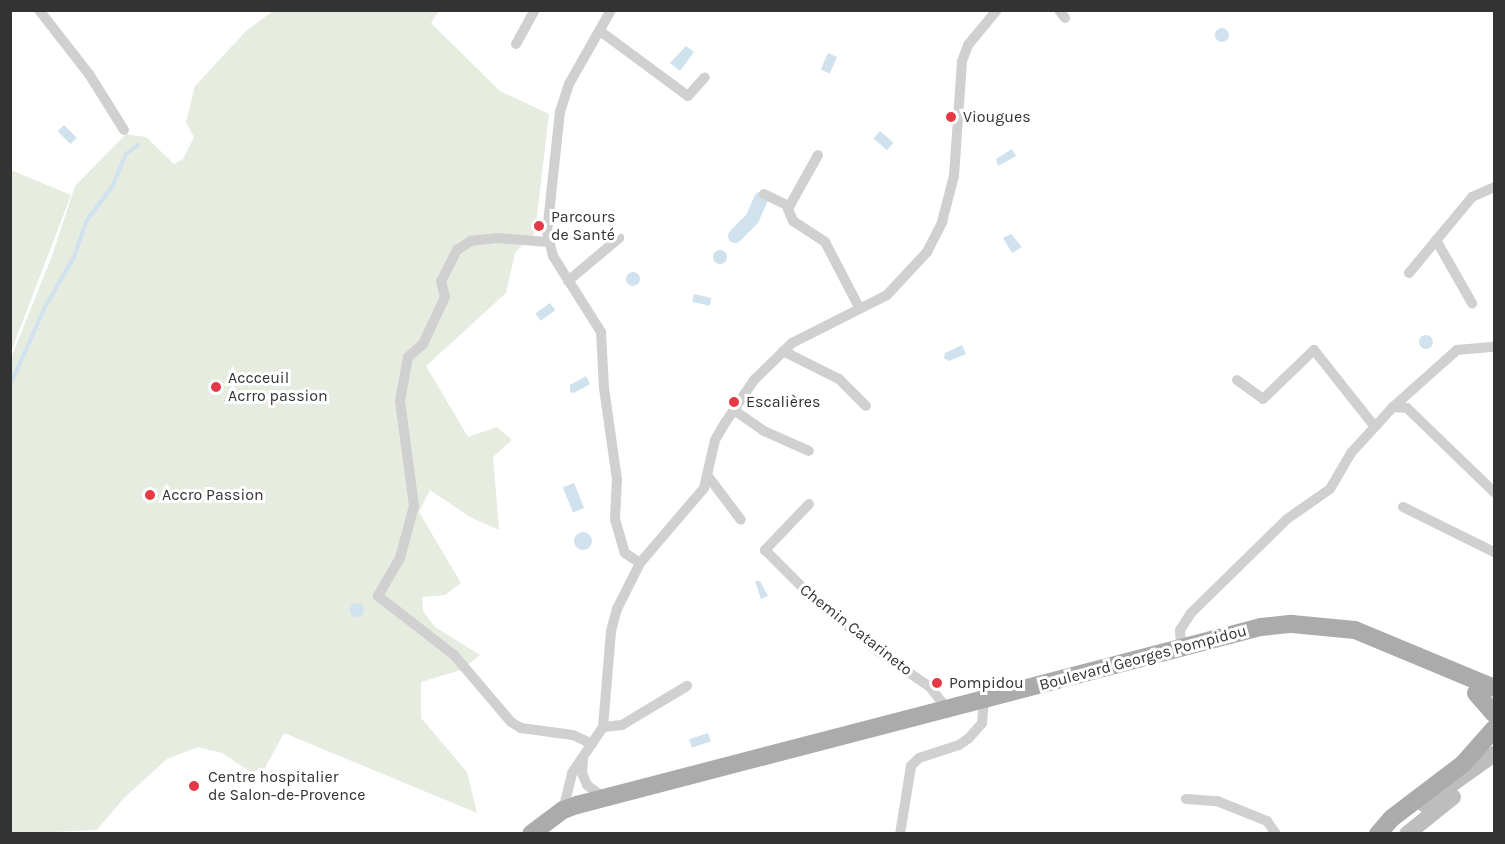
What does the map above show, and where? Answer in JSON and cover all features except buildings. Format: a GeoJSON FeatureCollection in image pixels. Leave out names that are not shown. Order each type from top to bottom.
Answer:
{"type":"FeatureCollection","features":[{"type":"Feature","properties":{"kind":"main road","name":"Boulevard Georges Pompidou"},"geometry":{"type":"LineString","coordinates":[[570,807],[1261,627],[1328,626],[1383,639],[1461,677],[1494,688]]}},
{"type":"Feature","properties":{"kind":"main road","name":"Boulevard Georges Pompidou"},"geometry":{"type":"LineString","coordinates":[[1461,677],[1494,714]]}},
{"type":"Feature","properties":{"kind":"main road"},"geometry":{"type":"LineString","coordinates":[[1476,693],[1494,698]]}},
{"type":"Feature","properties":{"kind":"main road"},"geometry":{"type":"LineString","coordinates":[[1382,834],[1392,818],[1463,764],[1494,729]]}},
{"type":"Feature","properties":{"kind":"main road"},"geometry":{"type":"LineString","coordinates":[[1382,834],[1494,754]]}},
{"type":"Feature","properties":{"kind":"main road"},"geometry":{"type":"LineString","coordinates":[[1407,834],[1494,767]]}},
{"type":"Feature","properties":{"kind":"main road"},"geometry":{"type":"LineString","coordinates":[[1382,834],[1441,806]]}},
{"type":"Feature","properties":{"kind":"main road"},"geometry":{"type":"LineString","coordinates":[[531,834],[570,807]]}},
{"type":"Feature","properties":{"kind":"street"},"geometry":{"type":"LineString","coordinates":[[39,10],[88,74],[124,130]]}},
{"type":"Feature","properties":{"kind":"street"},"geometry":{"type":"LineString","coordinates":[[516,44],[535,10]]}},
{"type":"Feature","properties":{"kind":"street"},"geometry":{"type":"LineString","coordinates":[[611,10],[569,84],[560,111],[546,221],[548,242],[568,281],[602,332],[604,388],[617,479],[615,519],[626,553],[640,563]]}},
{"type":"Feature","properties":{"kind":"street"},"geometry":{"type":"LineString","coordinates":[[570,807],[573,773],[603,727],[611,631],[617,609],[640,563],[693,505],[707,475],[715,440],[754,380],[783,351],[860,307],[887,295],[927,252],[942,222],[954,176],[962,61],[968,45],[997,10]]}},
{"type":"Feature","properties":{"kind":"street"},"geometry":{"type":"LineString","coordinates":[[600,31],[688,96],[705,77]]}},
{"type":"Feature","properties":{"kind":"street"},"geometry":{"type":"LineString","coordinates":[[818,155],[789,206],[793,221],[825,242],[860,307]]}},
{"type":"Feature","properties":{"kind":"street"},"geometry":{"type":"LineString","coordinates":[[1409,273],[1472,197],[1494,187]]}},
{"type":"Feature","properties":{"kind":"street"},"geometry":{"type":"LineString","coordinates":[[764,194],[789,206]]}},
{"type":"Feature","properties":{"kind":"street"},"geometry":{"type":"LineString","coordinates":[[548,242],[498,238],[471,241],[457,250],[441,281],[444,297],[423,344],[408,357],[400,401],[414,506],[400,558],[378,596],[454,655],[511,722],[521,728],[573,735],[592,744]]}},
{"type":"Feature","properties":{"kind":"street"},"geometry":{"type":"LineString","coordinates":[[568,281],[619,238]]}},
{"type":"Feature","properties":{"kind":"street"},"geometry":{"type":"LineString","coordinates":[[1436,240],[1472,303]]}},
{"type":"Feature","properties":{"kind":"street"},"geometry":{"type":"LineString","coordinates":[[1180,648],[1180,630],[1191,613],[1287,519],[1330,489],[1351,453],[1393,407],[1457,350],[1494,347]]}},
{"type":"Feature","properties":{"kind":"street"},"geometry":{"type":"LineString","coordinates":[[1237,380],[1263,399],[1314,350],[1375,427]]}},
{"type":"Feature","properties":{"kind":"street"},"geometry":{"type":"LineString","coordinates":[[783,351],[839,379],[866,406]]}},
{"type":"Feature","properties":{"kind":"street"},"geometry":{"type":"LineString","coordinates":[[1393,407],[1407,408],[1494,492]]}},
{"type":"Feature","properties":{"kind":"street"},"geometry":{"type":"LineString","coordinates":[[734,410],[764,431],[809,451]]}},
{"type":"Feature","properties":{"kind":"street"},"geometry":{"type":"LineString","coordinates":[[707,475],[741,520]]}},
{"type":"Feature","properties":{"kind":"street","name":"Chemin Catarineto"},"geometry":{"type":"LineString","coordinates":[[809,504],[765,550],[836,617],[930,687],[948,710]]}},
{"type":"Feature","properties":{"kind":"street"},"geometry":{"type":"LineString","coordinates":[[1403,507],[1494,552]]}},
{"type":"Feature","properties":{"kind":"street"},"geometry":{"type":"LineString","coordinates":[[603,727],[622,725],[687,686]]}},
{"type":"Feature","properties":{"kind":"street"},"geometry":{"type":"LineString","coordinates":[[900,834],[911,766],[919,758],[959,745],[969,738],[982,723],[984,700]]}},
{"type":"Feature","properties":{"kind":"street"},"geometry":{"type":"LineString","coordinates":[[583,757],[582,773],[587,785],[606,799]]}},
{"type":"Feature","properties":{"kind":"street"},"geometry":{"type":"LineString","coordinates":[[1186,799],[1217,801],[1267,821],[1276,834]]}},
{"type":"Feature","properties":{"kind":"shaded area"},"geometry":{"type":"Polygon","coordinates":[[[273,11],[439,11],[431,23],[500,91],[549,114],[535,233],[515,253],[506,293],[426,366],[468,437],[497,427],[512,440],[493,457],[499,530],[470,517],[430,490],[419,512],[461,583],[445,595],[422,597],[423,611],[435,627],[480,655],[461,670],[421,682],[421,718],[467,772],[477,813],[284,733],[265,768],[251,772],[222,753],[198,747],[167,759],[124,798],[97,830],[11,834],[11,358],[52,256],[75,186],[126,134],[146,137],[174,164],[183,159],[194,137],[186,122],[195,86],[247,30],[273,11]]]}},
{"type":"Feature","properties":{"kind":"shaded area"},"geometry":{"type":"Polygon","coordinates":[[[10,170],[71,195],[11,352],[10,170]]]}},
{"type":"Feature","properties":{"kind":"water"},"geometry":{"type":"Polygon","coordinates":[[[1222,28],[1227,30],[1229,35],[1227,40],[1222,42],[1217,40],[1215,35],[1217,30],[1222,28]]]}},
{"type":"Feature","properties":{"kind":"water"},"geometry":{"type":"Polygon","coordinates":[[[686,46],[694,52],[680,71],[670,63],[686,46]]]}},
{"type":"Feature","properties":{"kind":"water"},"geometry":{"type":"Polygon","coordinates":[[[828,53],[837,57],[830,74],[821,69],[828,53]]]}},
{"type":"Feature","properties":{"kind":"water"},"geometry":{"type":"Polygon","coordinates":[[[64,125],[77,138],[70,144],[58,131],[64,125]]]}},
{"type":"Feature","properties":{"kind":"water"},"geometry":{"type":"Polygon","coordinates":[[[880,131],[894,143],[887,150],[873,139],[880,131]]]}},
{"type":"Feature","properties":{"kind":"water"},"geometry":{"type":"Polygon","coordinates":[[[1012,149],[1016,156],[998,166],[996,159],[1012,149]]]}},
{"type":"Feature","properties":{"kind":"water"},"geometry":{"type":"Polygon","coordinates":[[[1011,234],[1022,247],[1012,253],[1003,238],[1011,234]]]}},
{"type":"Feature","properties":{"kind":"water"},"geometry":{"type":"Polygon","coordinates":[[[720,250],[725,252],[727,257],[725,262],[720,264],[715,262],[713,257],[715,252],[720,250]]]}},
{"type":"Feature","properties":{"kind":"water"},"geometry":{"type":"Polygon","coordinates":[[[633,272],[638,274],[640,279],[638,284],[633,286],[628,284],[626,279],[628,274],[633,272]]]}},
{"type":"Feature","properties":{"kind":"water"},"geometry":{"type":"Polygon","coordinates":[[[694,294],[712,298],[710,306],[692,302],[694,294]]]}},
{"type":"Feature","properties":{"kind":"water"},"geometry":{"type":"Polygon","coordinates":[[[550,303],[555,310],[541,321],[535,314],[550,303]]]}},
{"type":"Feature","properties":{"kind":"water"},"geometry":{"type":"Polygon","coordinates":[[[1426,335],[1431,337],[1433,342],[1431,347],[1426,349],[1421,347],[1419,342],[1421,337],[1426,335]]]}},
{"type":"Feature","properties":{"kind":"water"},"geometry":{"type":"Polygon","coordinates":[[[962,345],[966,354],[949,361],[944,358],[945,353],[962,345]]]}},
{"type":"Feature","properties":{"kind":"water"},"geometry":{"type":"Polygon","coordinates":[[[586,376],[590,384],[574,393],[570,392],[570,385],[586,376]]]}},
{"type":"Feature","properties":{"kind":"water"},"geometry":{"type":"Polygon","coordinates":[[[574,483],[584,508],[573,513],[563,487],[574,483]]]}},
{"type":"Feature","properties":{"kind":"water"},"geometry":{"type":"Polygon","coordinates":[[[583,532],[589,535],[592,541],[589,547],[583,550],[577,547],[574,541],[577,535],[583,532]]]}},
{"type":"Feature","properties":{"kind":"water"},"geometry":{"type":"Polygon","coordinates":[[[755,581],[760,581],[768,596],[761,599],[755,581]]]}},
{"type":"Feature","properties":{"kind":"water"},"geometry":{"type":"Polygon","coordinates":[[[354,603],[360,603],[364,610],[360,617],[354,617],[350,613],[350,607],[354,603]]]}},
{"type":"Feature","properties":{"kind":"water"},"geometry":{"type":"Polygon","coordinates":[[[708,733],[711,742],[692,748],[689,739],[708,733]]]}},
{"type":"Feature","properties":{"kind":"waterway"},"geometry":{"type":"LineString","coordinates":[[10,385],[45,307],[74,257],[87,220],[112,187],[126,154],[138,145]]}},
{"type":"Feature","properties":{"kind":"waterway"},"geometry":{"type":"LineString","coordinates":[[735,236],[752,219],[761,199]]}},
{"type":"Feature","properties":{"kind":"place","name":"Viougues"},"geometry":{"type":"Point","coordinates":[951,117]}},
{"type":"Feature","properties":{"kind":"place","name":"Parcours de Santé"},"geometry":{"type":"Point","coordinates":[539,226]}},
{"type":"Feature","properties":{"kind":"place","name":"Accceuil Acrro passion"},"geometry":{"type":"Point","coordinates":[216,387]}},
{"type":"Feature","properties":{"kind":"place","name":"Escalières"},"geometry":{"type":"Point","coordinates":[734,402]}},
{"type":"Feature","properties":{"kind":"place","name":"Accro Passion"},"geometry":{"type":"Point","coordinates":[150,495]}},
{"type":"Feature","properties":{"kind":"place","name":"Pompidou"},"geometry":{"type":"Point","coordinates":[937,683]}},
{"type":"Feature","properties":{"kind":"place","name":"Centre hospitalier de Salon-de-Provence"},"geometry":{"type":"Point","coordinates":[194,786]}}]}
